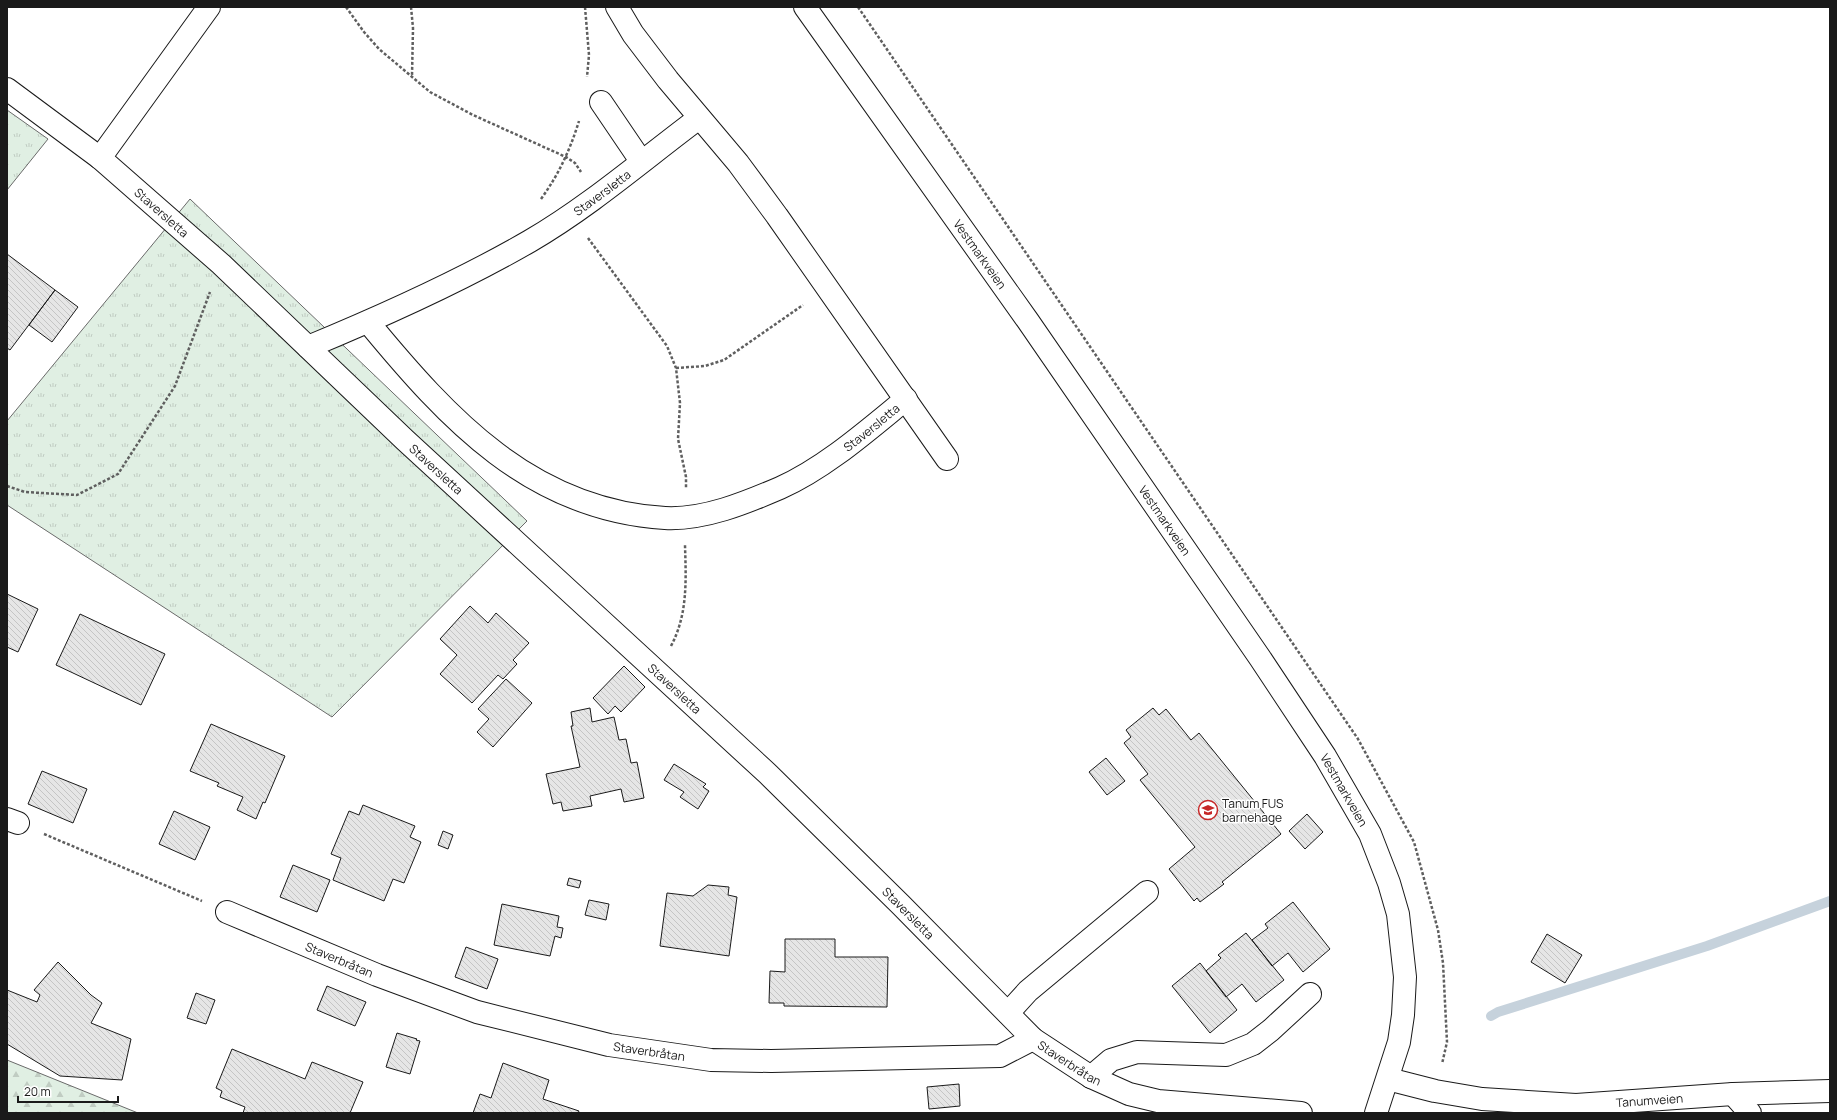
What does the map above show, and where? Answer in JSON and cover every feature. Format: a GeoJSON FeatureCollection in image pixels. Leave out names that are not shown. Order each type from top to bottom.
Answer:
{"type":"FeatureCollection","features":[{"type":"Feature","properties":{"kind":"street"},"geometry":{"type":"LineString","coordinates":[[100,158],[209,7]]}},
{"type":"Feature","properties":{"kind":"street","name":"Staversletta"},"geometry":{"type":"LineString","coordinates":[[617,7],[633,34],[659,68],[699,118],[738,163],[828,288],[947,460]]}},
{"type":"Feature","properties":{"kind":"street","name":"Vestmarkveien"},"geometry":{"type":"LineString","coordinates":[[805,7],[1028,321],[1260,658],[1325,756],[1356,808],[1370,834],[1389,883],[1398,914],[1402,946],[1405,977],[1403,1015],[1399,1042],[1388,1079]]}},
{"type":"Feature","properties":{"kind":"street","name":"Staversletta"},"geometry":{"type":"LineString","coordinates":[[7,89],[100,158],[221,264],[405,440],[774,780],[901,905],[1033,1039]]}},
{"type":"Feature","properties":{"kind":"street"},"geometry":{"type":"LineString","coordinates":[[601,102],[641,161]]}},
{"type":"Feature","properties":{"kind":"street","name":"Staversletta"},"geometry":{"type":"LineString","coordinates":[[308,347],[368,322],[483,266],[530,241],[598,195],[699,118]]}},
{"type":"Feature","properties":{"kind":"street","name":"Staversletta"},"geometry":{"type":"LineString","coordinates":[[368,322],[409,371],[453,417],[488,448],[539,482],[582,502],[626,512],[666,518],[701,514],[738,505],[781,487],[848,446],[906,399]]}},
{"type":"Feature","properties":{"kind":"street"},"geometry":{"type":"LineString","coordinates":[[1008,1013],[1028,991],[1147,892]]}},
{"type":"Feature","properties":{"kind":"street","name":"Staverbråtan"},"geometry":{"type":"LineString","coordinates":[[227,912],[377,975],[477,1012],[609,1045],[711,1060],[771,1062],[1000,1056],[1033,1039],[1091,1077],[1129,1094],[1158,1101],[1301,1113]]}},
{"type":"Feature","properties":{"kind":"street"},"geometry":{"type":"LineString","coordinates":[[1091,1077],[1111,1060],[1137,1052],[1226,1055],[1253,1044],[1271,1030],[1310,994]]}},
{"type":"Feature","properties":{"kind":"street"},"geometry":{"type":"LineString","coordinates":[[1376,1113],[1388,1079]]}},
{"type":"Feature","properties":{"kind":"street","name":"Tanumveien"},"geometry":{"type":"LineString","coordinates":[[1388,1079],[1435,1091],[1482,1099],[1576,1105],[1733,1094],[1830,1091]]}},
{"type":"Feature","properties":{"kind":"street"},"geometry":{"type":"LineString","coordinates":[[1733,1094],[1750,1113]]}},
{"type":"Feature","properties":{"kind":"path"},"geometry":{"type":"LineString","coordinates":[[346,7],[364,32],[379,49],[430,92],[446,102],[566,157],[575,163],[598,195]]}},
{"type":"Feature","properties":{"kind":"path"},"geometry":{"type":"LineString","coordinates":[[411,7],[413,28],[412,77]]}},
{"type":"Feature","properties":{"kind":"path"},"geometry":{"type":"LineString","coordinates":[[585,7],[589,55],[587,83]]}},
{"type":"Feature","properties":{"kind":"path"},"geometry":{"type":"LineString","coordinates":[[537,204],[554,181],[566,157],[580,119]]}},
{"type":"Feature","properties":{"kind":"path"},"geometry":{"type":"LineString","coordinates":[[571,214],[667,346],[676,368],[680,403],[678,439],[686,477],[685,516],[687,587],[682,620],[672,644],[657,671]]}},
{"type":"Feature","properties":{"kind":"path"},"geometry":{"type":"LineString","coordinates":[[7,486],[25,492],[78,495],[118,474],[175,386],[221,264]]}},
{"type":"Feature","properties":{"kind":"path"},"geometry":{"type":"LineString","coordinates":[[676,368],[705,366],[724,360],[828,288]]}},
{"type":"Feature","properties":{"kind":"path"},"geometry":{"type":"LineString","coordinates":[[12,821],[227,912]]}},
{"type":"Feature","properties":{"kind":"green space"},"geometry":{"type":"Polygon","coordinates":[[[7,110],[48,139],[7,190],[7,110]]]}},
{"type":"Feature","properties":{"kind":"green space"},"geometry":{"type":"Polygon","coordinates":[[[190,199],[527,521],[332,717],[7,505],[7,421],[190,199]]]}},
{"type":"Feature","properties":{"kind":"green space"},"geometry":{"type":"Polygon","coordinates":[[[7,1060],[138,1113],[7,1113],[7,1060]]]}},
{"type":"Feature","properties":{"kind":"building"},"geometry":{"type":"Polygon","coordinates":[[[7,254],[55,290],[10,350],[7,348],[7,254]]]}},
{"type":"Feature","properties":{"kind":"building"},"geometry":{"type":"Polygon","coordinates":[[[55,290],[78,307],[52,342],[29,325],[55,290]]]}},
{"type":"Feature","properties":{"kind":"building"},"geometry":{"type":"Polygon","coordinates":[[[7,594],[38,609],[18,652],[7,647],[7,594]]]}},
{"type":"Feature","properties":{"kind":"building"},"geometry":{"type":"Polygon","coordinates":[[[470,606],[488,623],[496,613],[529,643],[513,660],[517,664],[503,679],[498,675],[472,703],[440,674],[457,655],[440,639],[470,606]]]}},
{"type":"Feature","properties":{"kind":"building"},"geometry":{"type":"Polygon","coordinates":[[[80,614],[165,654],[141,705],[56,665],[80,614]]]}},
{"type":"Feature","properties":{"kind":"building"},"geometry":{"type":"Polygon","coordinates":[[[624,666],[645,687],[621,712],[615,706],[608,714],[593,698],[624,666]]]}},
{"type":"Feature","properties":{"kind":"building"},"geometry":{"type":"Polygon","coordinates":[[[506,679],[532,703],[493,747],[477,732],[489,719],[478,709],[506,679]]]}},
{"type":"Feature","properties":{"kind":"building"},"geometry":{"type":"Polygon","coordinates":[[[590,708],[592,722],[614,717],[619,740],[626,739],[631,763],[637,762],[644,798],[624,802],[621,789],[590,796],[592,806],[563,811],[561,802],[553,804],[546,774],[580,767],[571,726],[573,726],[571,712],[590,708]]]}},
{"type":"Feature","properties":{"kind":"building"},"geometry":{"type":"Polygon","coordinates":[[[1153,708],[1159,715],[1166,709],[1191,740],[1199,733],[1281,834],[1222,882],[1224,884],[1200,902],[1197,898],[1194,901],[1169,869],[1195,847],[1140,780],[1148,774],[1124,743],[1131,737],[1126,730],[1153,708]]]}},
{"type":"Feature","properties":{"kind":"building"},"geometry":{"type":"Polygon","coordinates":[[[211,724],[285,756],[265,803],[263,802],[256,819],[237,810],[243,797],[217,786],[219,783],[190,771],[211,724]]]}},
{"type":"Feature","properties":{"kind":"building"},"geometry":{"type":"Polygon","coordinates":[[[1106,758],[1125,781],[1107,795],[1089,772],[1106,758]]]}},
{"type":"Feature","properties":{"kind":"building"},"geometry":{"type":"Polygon","coordinates":[[[674,764],[706,784],[703,787],[709,791],[698,809],[680,797],[684,792],[664,780],[674,764]]]}},
{"type":"Feature","properties":{"kind":"building"},"geometry":{"type":"Polygon","coordinates":[[[42,771],[87,789],[73,823],[28,804],[42,771]]]}},
{"type":"Feature","properties":{"kind":"building"},"geometry":{"type":"Polygon","coordinates":[[[363,805],[415,826],[410,837],[421,842],[404,883],[393,879],[384,901],[333,880],[341,858],[331,854],[349,811],[359,815],[363,805]]]}},
{"type":"Feature","properties":{"kind":"building"},"geometry":{"type":"Polygon","coordinates":[[[174,811],[210,827],[195,860],[159,844],[174,811]]]}},
{"type":"Feature","properties":{"kind":"building"},"geometry":{"type":"Polygon","coordinates":[[[1307,814],[1323,832],[1305,849],[1289,831],[1307,814]]]}},
{"type":"Feature","properties":{"kind":"building"},"geometry":{"type":"Polygon","coordinates":[[[443,831],[453,835],[448,849],[438,845],[443,831]]]}},
{"type":"Feature","properties":{"kind":"building"},"geometry":{"type":"Polygon","coordinates":[[[293,865],[330,880],[317,912],[280,897],[293,865]]]}},
{"type":"Feature","properties":{"kind":"building"},"geometry":{"type":"Polygon","coordinates":[[[569,878],[581,881],[579,888],[567,885],[569,878]]]}},
{"type":"Feature","properties":{"kind":"building"},"geometry":{"type":"Polygon","coordinates":[[[708,885],[729,887],[728,895],[737,897],[729,956],[660,946],[667,893],[693,896],[708,885]]]}},
{"type":"Feature","properties":{"kind":"building"},"geometry":{"type":"Polygon","coordinates":[[[589,900],[609,904],[606,920],[585,915],[589,900]]]}},
{"type":"Feature","properties":{"kind":"building"},"geometry":{"type":"Polygon","coordinates":[[[1293,902],[1330,949],[1303,972],[1288,953],[1272,966],[1252,940],[1268,928],[1265,924],[1293,902]]]}},
{"type":"Feature","properties":{"kind":"building"},"geometry":{"type":"Polygon","coordinates":[[[502,904],[559,916],[557,927],[563,928],[561,938],[555,936],[550,956],[494,945],[502,904]]]}},
{"type":"Feature","properties":{"kind":"building"},"geometry":{"type":"Polygon","coordinates":[[[1246,933],[1284,980],[1256,1002],[1242,984],[1226,997],[1206,971],[1221,958],[1218,955],[1246,933]]]}},
{"type":"Feature","properties":{"kind":"building"},"geometry":{"type":"Polygon","coordinates":[[[1547,934],[1582,955],[1565,983],[1531,962],[1547,934]]]}},
{"type":"Feature","properties":{"kind":"building"},"geometry":{"type":"Polygon","coordinates":[[[785,939],[835,939],[835,957],[888,957],[887,1007],[784,1006],[784,1003],[769,1003],[770,971],[785,972],[785,939]]]}},
{"type":"Feature","properties":{"kind":"building"},"geometry":{"type":"Polygon","coordinates":[[[466,947],[498,959],[487,989],[455,977],[466,947]]]}},
{"type":"Feature","properties":{"kind":"building"},"geometry":{"type":"Polygon","coordinates":[[[58,962],[91,995],[102,1003],[91,1023],[131,1039],[122,1080],[60,1076],[7,1044],[7,990],[37,1002],[40,995],[34,990],[58,962]]]}},
{"type":"Feature","properties":{"kind":"building"},"geometry":{"type":"Polygon","coordinates":[[[1200,963],[1237,1010],[1210,1033],[1172,986],[1200,963]]]}},
{"type":"Feature","properties":{"kind":"building"},"geometry":{"type":"Polygon","coordinates":[[[327,986],[366,1002],[355,1026],[317,1010],[327,986]]]}},
{"type":"Feature","properties":{"kind":"building"},"geometry":{"type":"Polygon","coordinates":[[[196,993],[215,1000],[206,1024],[187,1018],[196,993]]]}},
{"type":"Feature","properties":{"kind":"building"},"geometry":{"type":"Polygon","coordinates":[[[397,1033],[420,1041],[410,1074],[386,1067],[397,1033]]]}},
{"type":"Feature","properties":{"kind":"building"},"geometry":{"type":"Polygon","coordinates":[[[232,1049],[305,1079],[312,1062],[363,1082],[350,1113],[243,1113],[245,1107],[220,1097],[222,1091],[216,1088],[232,1049]]]}},
{"type":"Feature","properties":{"kind":"building"},"geometry":{"type":"Polygon","coordinates":[[[503,1063],[549,1080],[543,1099],[579,1111],[578,1113],[473,1113],[480,1094],[491,1098],[503,1063]]]}},
{"type":"Feature","properties":{"kind":"building"},"geometry":{"type":"Polygon","coordinates":[[[959,1084],[960,1106],[929,1109],[927,1087],[959,1084]]]}},
{"type":"Feature","properties":{"kind":"waterway"},"geometry":{"type":"LineString","coordinates":[[1491,1016],[1498,1012],[1707,946],[1830,901]]}},
{"type":"Feature","properties":{"kind":"place","name":"Tanum FUS barnehage"},"geometry":{"type":"Point","coordinates":[1208,810]}}]}
